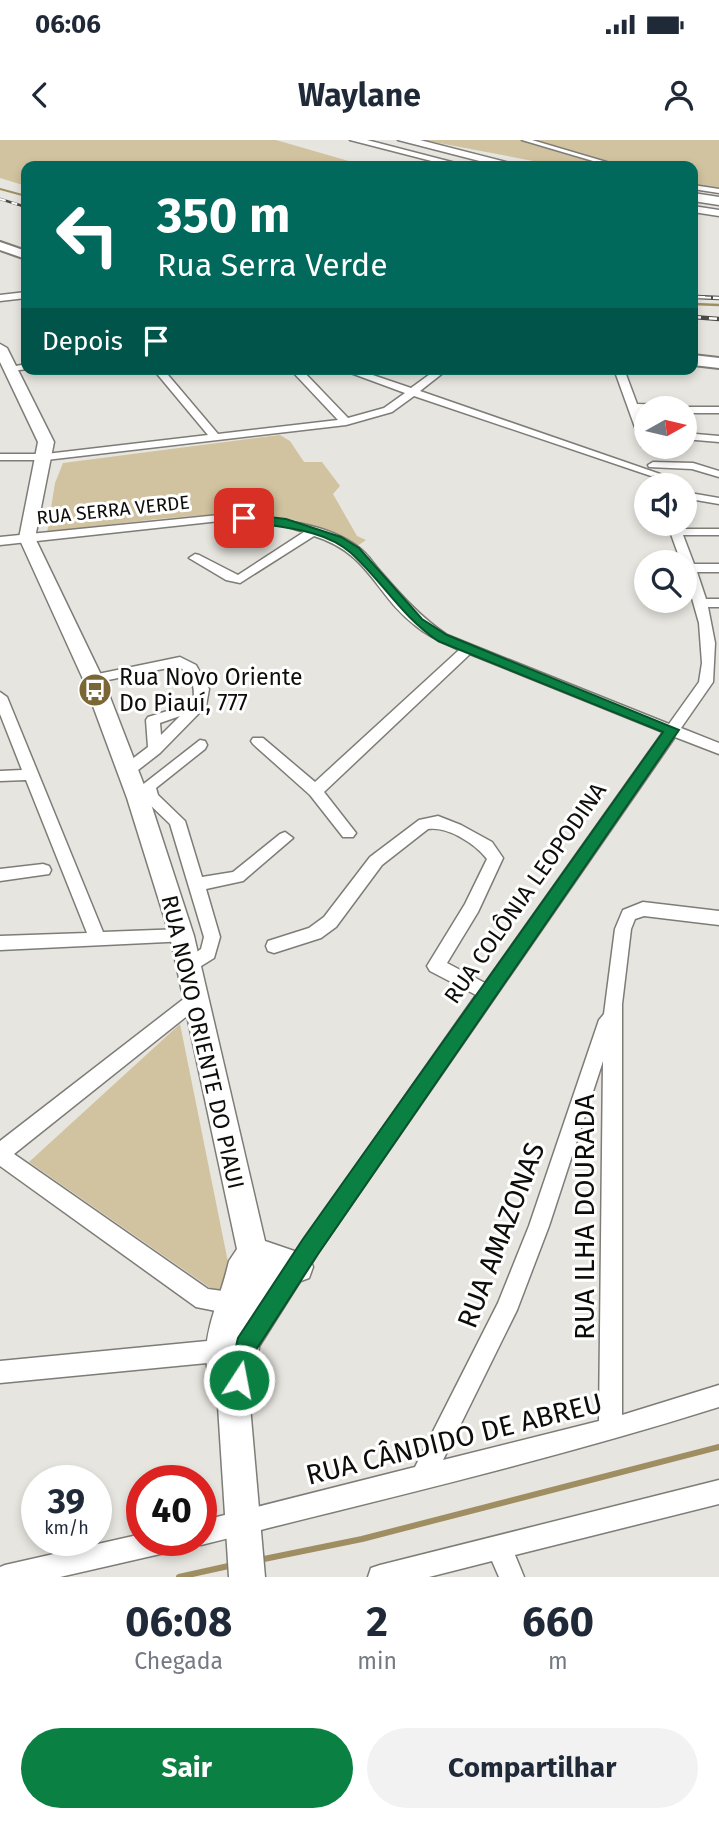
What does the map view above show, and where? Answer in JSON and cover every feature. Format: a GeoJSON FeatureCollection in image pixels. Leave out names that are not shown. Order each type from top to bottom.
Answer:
{"type":"FeatureCollection","features":[{"type":"Feature","properties":{"kind":"highway"},"geometry":{"type":"LineString","coordinates":[[404,140],[493,161]]}},
{"type":"Feature","properties":{"kind":"highway"},"geometry":{"type":"LineString","coordinates":[[698,198],[719,201]]}},
{"type":"Feature","properties":{"kind":"main road"},"geometry":{"type":"LineString","coordinates":[[0,246],[21,254]]}},
{"type":"Feature","properties":{"kind":"main road"},"geometry":{"type":"LineString","coordinates":[[0,254],[21,261]]}},
{"type":"Feature","properties":{"kind":"main road"},"geometry":{"type":"LineString","coordinates":[[698,361],[719,363]]}},
{"type":"Feature","properties":{"kind":"main road"},"geometry":{"type":"LineString","coordinates":[[698,367],[719,369]]}},
{"type":"Feature","properties":{"kind":"street"},"geometry":{"type":"LineString","coordinates":[[355,140],[441,161]]}},
{"type":"Feature","properties":{"kind":"street"},"geometry":{"type":"LineString","coordinates":[[525,140],[599,161]]}},
{"type":"Feature","properties":{"kind":"street"},"geometry":{"type":"LineString","coordinates":[[698,188],[719,191]]}},
{"type":"Feature","properties":{"kind":"street"},"geometry":{"type":"LineString","coordinates":[[698,210],[719,213]]}},
{"type":"Feature","properties":{"kind":"street"},"geometry":{"type":"LineString","coordinates":[[0,298],[21,296]]}},
{"type":"Feature","properties":{"kind":"street"},"geometry":{"type":"LineString","coordinates":[[0,348],[18,368],[46,442],[46,457],[27,523],[27,538]]}},
{"type":"Feature","properties":{"kind":"street"},"geometry":{"type":"LineString","coordinates":[[163,375],[216,438]]}},
{"type":"Feature","properties":{"kind":"street"},"geometry":{"type":"LineString","coordinates":[[301,375],[346,422]]}},
{"type":"Feature","properties":{"kind":"street"},"geometry":{"type":"LineString","coordinates":[[362,375],[650,473]]}},
{"type":"Feature","properties":{"kind":"street"},"geometry":{"type":"LineString","coordinates":[[0,457],[46,457],[346,422],[388,410],[435,375]]}},
{"type":"Feature","properties":{"kind":"street"},"geometry":{"type":"LineString","coordinates":[[621,375],[633,407]]}},
{"type":"Feature","properties":{"kind":"street"},"geometry":{"type":"LineString","coordinates":[[697,410],[719,410]]}},
{"type":"Feature","properties":{"kind":"street"},"geometry":{"type":"LineString","coordinates":[[697,437],[719,439]]}},
{"type":"Feature","properties":{"kind":"street"},"geometry":{"type":"LineString","coordinates":[[664,473],[694,466],[719,474]]}},
{"type":"Feature","properties":{"kind":"street"},"geometry":{"type":"LineString","coordinates":[[697,497],[719,500]]}},
{"type":"Feature","properties":{"kind":"street","name":"RUA SERRA VERDE"},"geometry":{"type":"LineString","coordinates":[[0,541],[229,517],[258,518],[315,530],[355,550],[418,622],[442,638],[719,749]]}},
{"type":"Feature","properties":{"kind":"street"},"geometry":{"type":"LineString","coordinates":[[195,558],[230,577],[240,579],[315,530]]}},
{"type":"Feature","properties":{"kind":"street"},"geometry":{"type":"LineString","coordinates":[[697,530],[719,532]]}},
{"type":"Feature","properties":{"kind":"street","name":"RUA NOVO ORIENTE DO PIAUI"},"geometry":{"type":"LineString","coordinates":[[27,538],[93,679],[128,770],[182,936],[249,1240],[242,1275],[241,1299],[222,1328],[233,1349],[226,1390],[234,1406],[247,1577]]}},
{"type":"Feature","properties":{"kind":"street"},"geometry":{"type":"LineString","coordinates":[[697,568],[719,568]]}},
{"type":"Feature","properties":{"kind":"street","name":"RUA COLÔNIA LEOPODINA"},"geometry":{"type":"LineString","coordinates":[[233,1349],[296,1270],[716,666],[710,628],[697,591]]}},
{"type":"Feature","properties":{"kind":"street"},"geometry":{"type":"LineString","coordinates":[[701,603],[719,603]]}},
{"type":"Feature","properties":{"kind":"street"},"geometry":{"type":"LineString","coordinates":[[315,791],[468,649]]}},
{"type":"Feature","properties":{"kind":"street"},"geometry":{"type":"LineString","coordinates":[[93,679],[180,661],[191,668],[202,689],[200,706],[155,750],[128,770]]}},
{"type":"Feature","properties":{"kind":"street"},"geometry":{"type":"LineString","coordinates":[[0,697],[99,940]]}},
{"type":"Feature","properties":{"kind":"street"},"geometry":{"type":"LineString","coordinates":[[155,750],[153,720],[200,706]]}},
{"type":"Feature","properties":{"kind":"street"},"geometry":{"type":"LineString","coordinates":[[258,741],[315,791],[348,833]]}},
{"type":"Feature","properties":{"kind":"street"},"geometry":{"type":"LineString","coordinates":[[190,966],[203,959],[211,945],[197,884],[177,821],[151,797],[148,786],[200,744]]}},
{"type":"Feature","properties":{"kind":"street"},"geometry":{"type":"LineString","coordinates":[[0,776],[32,775]]}},
{"type":"Feature","properties":{"kind":"street"},"geometry":{"type":"LineString","coordinates":[[274,946],[315,933],[330,922],[376,861],[411,832],[424,824],[438,822],[486,846],[495,859],[472,907],[436,966],[488,993]]}},
{"type":"Feature","properties":{"kind":"street"},"geometry":{"type":"LineString","coordinates":[[197,884],[237,877],[285,838]]}},
{"type":"Feature","properties":{"kind":"street"},"geometry":{"type":"LineString","coordinates":[[0,875],[43,870]]}},
{"type":"Feature","properties":{"kind":"street"},"geometry":{"type":"LineString","coordinates":[[613,1004],[623,929],[629,915],[643,909],[719,918]]}},
{"type":"Feature","properties":{"kind":"street"},"geometry":{"type":"LineString","coordinates":[[0,943],[182,936]]}},
{"type":"Feature","properties":{"kind":"street"},"geometry":{"type":"LineString","coordinates":[[196,999],[3,1162],[204,1299],[241,1299]]}},
{"type":"Feature","properties":{"kind":"street","name":"RUA ILHA DOURADA"},"geometry":{"type":"LineString","coordinates":[[610,1430],[613,1004]]}},
{"type":"Feature","properties":{"kind":"street","name":"RUA AMAZONAS"},"geometry":{"type":"LineString","coordinates":[[422,1478],[506,1310],[539,1226],[613,1004]]}},
{"type":"Feature","properties":{"kind":"street"},"geometry":{"type":"LineString","coordinates":[[249,1240],[274,1261],[296,1270]]}},
{"type":"Feature","properties":{"kind":"street","name":"RUA COLÔNIA LEOPODINA"},"geometry":{"type":"LineString","coordinates":[[241,1299],[296,1270]]}},
{"type":"Feature","properties":{"kind":"street"},"geometry":{"type":"LineString","coordinates":[[0,1372],[233,1349]]}},
{"type":"Feature","properties":{"kind":"street","name":"RUA CÂNDIDO DE ABREU"},"geometry":{"type":"LineString","coordinates":[[217,1532],[243,1530],[422,1478],[610,1430],[719,1396]]}},
{"type":"Feature","properties":{"kind":"street"},"geometry":{"type":"LineString","coordinates":[[380,1577],[499,1550],[719,1492]]}},
{"type":"Feature","properties":{"kind":"street"},"geometry":{"type":"LineString","coordinates":[[5,1577],[126,1550]]}},
{"type":"Feature","properties":{"kind":"street"},"geometry":{"type":"LineString","coordinates":[[499,1550],[512,1577]]}},
{"type":"Feature","properties":{"kind":"shaded area"},"geometry":{"type":"Polygon","coordinates":[[[0,140],[276,140],[349,161],[21,161],[21,184],[0,178],[0,140]]]}},
{"type":"Feature","properties":{"kind":"shaded area"},"geometry":{"type":"Polygon","coordinates":[[[423,140],[719,140],[719,192],[698,189],[698,161],[534,161],[423,140]]]}},
{"type":"Feature","properties":{"kind":"shaded area"},"geometry":{"type":"Polygon","coordinates":[[[280,435],[290,441],[304,462],[322,462],[340,486],[333,494],[357,536],[366,540],[357,546],[298,521],[238,515],[140,521],[47,533],[55,483],[63,463],[280,435]]]}},
{"type":"Feature","properties":{"kind":"shaded area"},"geometry":{"type":"Polygon","coordinates":[[[180,1024],[232,1282],[225,1292],[216,1292],[29,1162],[180,1024]]]}},
{"type":"Feature","properties":{"kind":"waterway"},"geometry":{"type":"LineString","coordinates":[[0,189],[21,195]]}},
{"type":"Feature","properties":{"kind":"waterway"},"geometry":{"type":"LineString","coordinates":[[698,304],[719,305]]}},
{"type":"Feature","properties":{"kind":"waterway"},"geometry":{"type":"LineString","coordinates":[[259,1560],[362,1539],[719,1447]]}},
{"type":"Feature","properties":{"kind":"waterway"},"geometry":{"type":"LineString","coordinates":[[179,1577],[233,1565]]}},
{"type":"Feature","properties":{"kind":"railway"},"geometry":{"type":"LineString","coordinates":[[0,199],[21,205]]}},
{"type":"Feature","properties":{"kind":"railway"},"geometry":{"type":"LineString","coordinates":[[698,297],[719,298],[698,297]]}},
{"type":"Feature","properties":{"kind":"railway"},"geometry":{"type":"LineString","coordinates":[[698,317],[719,319]]}},
{"type":"Feature","properties":{"kind":"place","name":"Rua Novo Oriente Do Piauí, 777"},"geometry":{"type":"Point","coordinates":[95,690]}},
{"type":"Feature","properties":{"kind":"route"},"geometry":{"type":"LineString","coordinates":[[239,1380],[246,1346],[311,1246],[672,730],[442,638],[418,622],[355,550],[337,539],[286,523],[244,518]]}}]}
